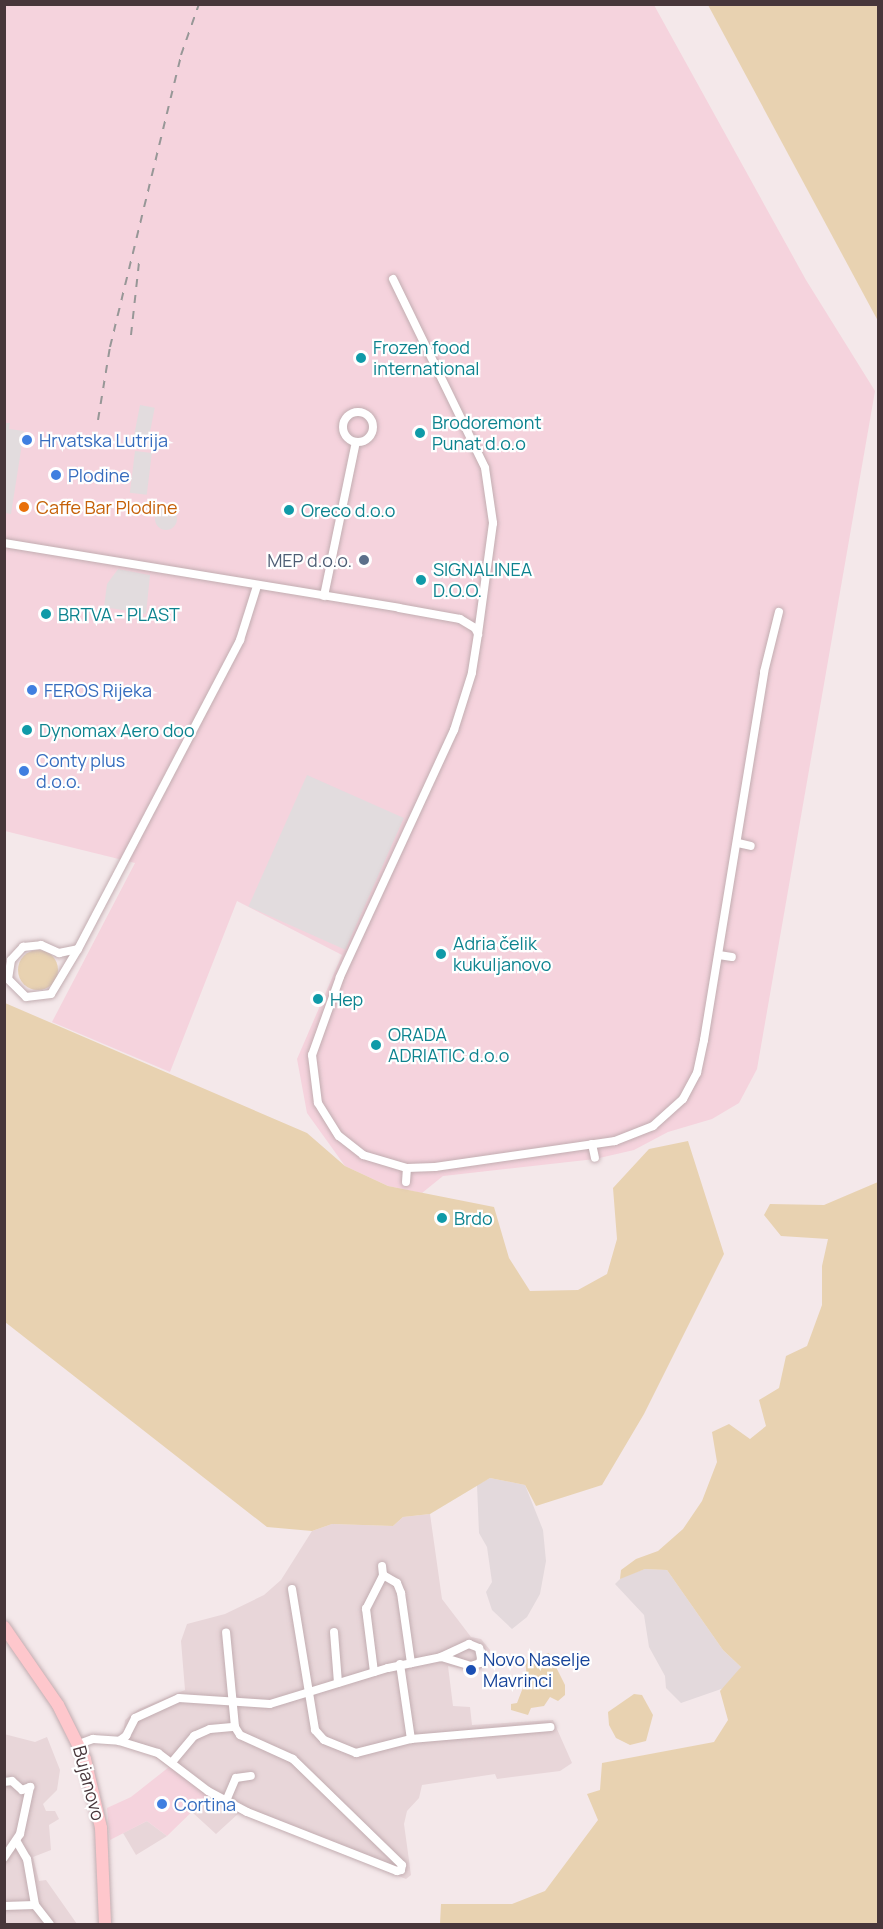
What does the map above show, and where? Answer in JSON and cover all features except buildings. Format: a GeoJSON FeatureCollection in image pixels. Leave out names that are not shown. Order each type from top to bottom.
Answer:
{"type":"FeatureCollection","features":[{"type":"Feature","properties":{"kind":"main road","name":"Bujanovo"},"geometry":{"type":"LineString","coordinates":[[4,1627],[80,1744],[99,1816],[105,1924]]}},
{"type":"Feature","properties":{"kind":"street"},"geometry":{"type":"LineString","coordinates":[[393,279],[485,468],[493,523],[472,673],[454,730],[340,977],[312,1055],[318,1103],[339,1136],[363,1155],[407,1168],[592,1144],[642,1132],[665,1118],[683,1099],[701,1058],[738,843],[764,672],[779,612]]}},
{"type":"Feature","properties":{"kind":"street"},"geometry":{"type":"LineString","coordinates":[[324,596],[356,442]]}},
{"type":"Feature","properties":{"kind":"street"},"geometry":{"type":"LineString","coordinates":[[4,543],[460,620],[475,628],[477,634]]}},
{"type":"Feature","properties":{"kind":"street"},"geometry":{"type":"LineString","coordinates":[[78,949],[59,953],[41,945],[23,947],[11,960],[8,979],[26,997],[44,998],[58,988],[240,640],[257,586]]}},
{"type":"Feature","properties":{"kind":"street"},"geometry":{"type":"LineString","coordinates":[[738,843],[751,846]]}},
{"type":"Feature","properties":{"kind":"street"},"geometry":{"type":"LineString","coordinates":[[719,955],[732,957]]}},
{"type":"Feature","properties":{"kind":"street"},"geometry":{"type":"LineString","coordinates":[[592,1144],[595,1158]]}},
{"type":"Feature","properties":{"kind":"street"},"geometry":{"type":"LineString","coordinates":[[406,1182],[407,1168]]}},
{"type":"Feature","properties":{"kind":"street"},"geometry":{"type":"LineString","coordinates":[[374,1671],[366,1609],[383,1570],[397,1583],[401,1593],[411,1663]]}},
{"type":"Feature","properties":{"kind":"street"},"geometry":{"type":"LineString","coordinates":[[292,1589],[307,1695],[315,1730],[324,1740],[356,1753],[411,1739],[550,1727]]}},
{"type":"Feature","properties":{"kind":"street"},"geometry":{"type":"LineString","coordinates":[[80,1744],[93,1739],[119,1741],[172,1761],[188,1777],[226,1801],[339,1850],[397,1872],[401,1870],[402,1865],[293,1759],[244,1738],[235,1727],[226,1632]]}},
{"type":"Feature","properties":{"kind":"street"},"geometry":{"type":"LineString","coordinates":[[334,1632],[338,1683]]}},
{"type":"Feature","properties":{"kind":"street"},"geometry":{"type":"LineString","coordinates":[[119,1741],[126,1736],[135,1718],[179,1698],[270,1704],[307,1695],[374,1671],[441,1657]]}},
{"type":"Feature","properties":{"kind":"street"},"geometry":{"type":"LineString","coordinates":[[400,1664],[411,1739]]}},
{"type":"Feature","properties":{"kind":"street"},"geometry":{"type":"LineString","coordinates":[[172,1761],[194,1736],[210,1729],[235,1727]]}},
{"type":"Feature","properties":{"kind":"street"},"geometry":{"type":"LineString","coordinates":[[226,1801],[236,1778],[251,1776]]}},
{"type":"Feature","properties":{"kind":"street"},"geometry":{"type":"LineString","coordinates":[[4,1782],[12,1781],[22,1790],[30,1787],[17,1842],[4,1858]]}},
{"type":"Feature","properties":{"kind":"street"},"geometry":{"type":"LineString","coordinates":[[17,1842],[27,1859],[35,1905],[50,1924]]}},
{"type":"Feature","properties":{"kind":"street"},"geometry":{"type":"LineString","coordinates":[[4,1905],[35,1905]]}},
{"type":"Feature","properties":{"kind":"shaded area"},"geometry":{"type":"Polygon","coordinates":[[[5,5],[654,5],[806,280],[875,391],[757,1069],[739,1103],[712,1119],[668,1132],[634,1150],[595,1159],[443,1176],[422,1193],[388,1186],[345,1166],[307,1113],[297,1059],[342,955],[237,901],[170,1072],[52,1022],[135,863],[5,831],[5,5]]]}},
{"type":"Feature","properties":{"kind":"shaded area"},"geometry":{"type":"Polygon","coordinates":[[[708,5],[878,5],[878,321],[708,5]]]}},
{"type":"Feature","properties":{"kind":"shaded area"},"geometry":{"type":"Polygon","coordinates":[[[140,405],[155,408],[149,437],[134,434],[140,405]]]}},
{"type":"Feature","properties":{"kind":"shaded area"},"geometry":{"type":"Polygon","coordinates":[[[5,423],[10,423],[9,429],[24,431],[11,514],[5,513],[5,423]]]}},
{"type":"Feature","properties":{"kind":"shaded area"},"geometry":{"type":"Polygon","coordinates":[[[135,451],[152,453],[147,495],[130,493],[135,451]]]}},
{"type":"Feature","properties":{"kind":"shaded area"},"geometry":{"type":"Polygon","coordinates":[[[166,508],[174,511],[177,519],[174,527],[166,530],[158,527],[155,519],[158,511],[166,508]]]}},
{"type":"Feature","properties":{"kind":"shaded area"},"geometry":{"type":"Polygon","coordinates":[[[118,569],[150,575],[146,614],[104,607],[107,584],[118,569]]]}},
{"type":"Feature","properties":{"kind":"shaded area"},"geometry":{"type":"Polygon","coordinates":[[[307,775],[404,818],[345,950],[248,907],[307,775]]]}},
{"type":"Feature","properties":{"kind":"shaded area"},"geometry":{"type":"Polygon","coordinates":[[[38,950],[46,951],[52,956],[57,962],[57,978],[52,984],[46,989],[38,990],[30,989],[24,984],[19,978],[18,970],[19,962],[24,956],[30,951],[38,950]]]}},
{"type":"Feature","properties":{"kind":"shaded area"},"geometry":{"type":"Polygon","coordinates":[[[5,1003],[307,1133],[345,1166],[388,1186],[494,1207],[509,1258],[530,1291],[578,1290],[607,1274],[617,1239],[613,1188],[649,1149],[688,1141],[724,1254],[644,1414],[602,1485],[536,1506],[525,1485],[490,1478],[430,1514],[403,1517],[393,1526],[332,1524],[312,1531],[267,1527],[5,1322],[5,1003]]]}},
{"type":"Feature","properties":{"kind":"shaded area"},"geometry":{"type":"Polygon","coordinates":[[[878,1182],[878,1924],[440,1924],[441,1904],[512,1904],[545,1891],[598,1820],[587,1794],[600,1790],[602,1763],[714,1742],[728,1720],[720,1691],[741,1667],[723,1650],[667,1570],[645,1569],[620,1579],[621,1570],[636,1559],[658,1551],[683,1529],[702,1501],[717,1462],[712,1432],[729,1424],[750,1439],[766,1426],[759,1400],[779,1388],[786,1356],[807,1346],[822,1305],[822,1266],[828,1239],[781,1236],[764,1215],[770,1204],[824,1205],[878,1182]]]}},
{"type":"Feature","properties":{"kind":"shaded area"},"geometry":{"type":"Polygon","coordinates":[[[490,1478],[525,1485],[543,1530],[546,1561],[540,1594],[527,1617],[512,1629],[492,1610],[486,1592],[492,1582],[487,1547],[479,1533],[477,1485],[490,1478]]]}},
{"type":"Feature","properties":{"kind":"shaded area"},"geometry":{"type":"Polygon","coordinates":[[[430,1514],[442,1599],[471,1637],[481,1639],[490,1650],[489,1660],[478,1671],[448,1666],[453,1706],[470,1707],[472,1725],[553,1720],[572,1763],[560,1771],[497,1779],[495,1774],[422,1785],[419,1798],[407,1811],[404,1824],[411,1875],[406,1879],[239,1813],[216,1834],[193,1813],[208,1796],[152,1755],[122,1745],[125,1720],[139,1709],[185,1690],[181,1641],[187,1624],[225,1614],[264,1595],[281,1580],[312,1531],[332,1524],[393,1526],[403,1517],[430,1514]]]}},
{"type":"Feature","properties":{"kind":"shaded area"},"geometry":{"type":"Polygon","coordinates":[[[645,1569],[667,1570],[723,1650],[741,1667],[727,1687],[681,1703],[666,1688],[665,1676],[649,1647],[644,1615],[615,1584],[622,1577],[645,1569]]]}},
{"type":"Feature","properties":{"kind":"shaded area"},"geometry":{"type":"Polygon","coordinates":[[[549,1653],[565,1685],[565,1695],[558,1701],[550,1697],[544,1706],[531,1708],[528,1715],[511,1710],[511,1704],[517,1703],[527,1677],[525,1660],[549,1653]]]}},
{"type":"Feature","properties":{"kind":"shaded area"},"geometry":{"type":"Polygon","coordinates":[[[634,1694],[642,1695],[653,1715],[646,1741],[630,1745],[616,1738],[609,1725],[608,1712],[634,1694]]]}},
{"type":"Feature","properties":{"kind":"shaded area"},"geometry":{"type":"Polygon","coordinates":[[[4,1734],[35,1742],[47,1737],[60,1770],[57,1790],[43,1804],[46,1811],[55,1811],[59,1819],[49,1825],[51,1850],[33,1857],[39,1881],[46,1880],[77,1924],[5,1924],[4,1734]]]}},
{"type":"Feature","properties":{"kind":"shaded area"},"geometry":{"type":"Polygon","coordinates":[[[169,1767],[209,1795],[167,1836],[147,1821],[110,1840],[107,1808],[131,1797],[169,1767]]]}},
{"type":"Feature","properties":{"kind":"shaded area"},"geometry":{"type":"Polygon","coordinates":[[[147,1821],[167,1836],[136,1855],[123,1833],[147,1821]]]}},
{"type":"Feature","properties":{"kind":"railway"},"geometry":{"type":"LineString","coordinates":[[98,420],[110,347],[181,55],[199,4]]}},
{"type":"Feature","properties":{"kind":"railway"},"geometry":{"type":"LineString","coordinates":[[131,335],[139,262]]}},
{"type":"Feature","properties":{"kind":"place","name":"Frozen food international"},"geometry":{"type":"Point","coordinates":[361,358]}},
{"type":"Feature","properties":{"kind":"place","name":"Brodoremont Punat d.o.o"},"geometry":{"type":"Point","coordinates":[420,433]}},
{"type":"Feature","properties":{"kind":"place","name":"Hrvatska Lutrija"},"geometry":{"type":"Point","coordinates":[27,440]}},
{"type":"Feature","properties":{"kind":"place","name":"Plodine"},"geometry":{"type":"Point","coordinates":[56,475]}},
{"type":"Feature","properties":{"kind":"place","name":"Caffe Bar Plodine"},"geometry":{"type":"Point","coordinates":[24,507]}},
{"type":"Feature","properties":{"kind":"place","name":"Oreco d.o.o"},"geometry":{"type":"Point","coordinates":[289,510]}},
{"type":"Feature","properties":{"kind":"place","name":"MEP d.o.o."},"geometry":{"type":"Point","coordinates":[364,560]}},
{"type":"Feature","properties":{"kind":"place","name":"SIGNALINEA D.O.O."},"geometry":{"type":"Point","coordinates":[421,580]}},
{"type":"Feature","properties":{"kind":"place","name":"BRTVA - PLAST"},"geometry":{"type":"Point","coordinates":[46,614]}},
{"type":"Feature","properties":{"kind":"place","name":"FEROS Rijeka"},"geometry":{"type":"Point","coordinates":[32,690]}},
{"type":"Feature","properties":{"kind":"place","name":"Dynomax Aero doo"},"geometry":{"type":"Point","coordinates":[27,730]}},
{"type":"Feature","properties":{"kind":"place","name":"Conty plus d.o.o."},"geometry":{"type":"Point","coordinates":[24,771]}},
{"type":"Feature","properties":{"kind":"place","name":"Adria čelik kukuljanovo"},"geometry":{"type":"Point","coordinates":[441,954]}},
{"type":"Feature","properties":{"kind":"place","name":"Hep"},"geometry":{"type":"Point","coordinates":[318,999]}},
{"type":"Feature","properties":{"kind":"place","name":"ORADA ADRIATIC d.o.o"},"geometry":{"type":"Point","coordinates":[376,1045]}},
{"type":"Feature","properties":{"kind":"place","name":"Brdo"},"geometry":{"type":"Point","coordinates":[442,1218]}},
{"type":"Feature","properties":{"kind":"place","name":"Novo Naselje Mavrinci"},"geometry":{"type":"Point","coordinates":[471,1670]}},
{"type":"Feature","properties":{"kind":"place","name":"Cortina"},"geometry":{"type":"Point","coordinates":[162,1804]}}]}
